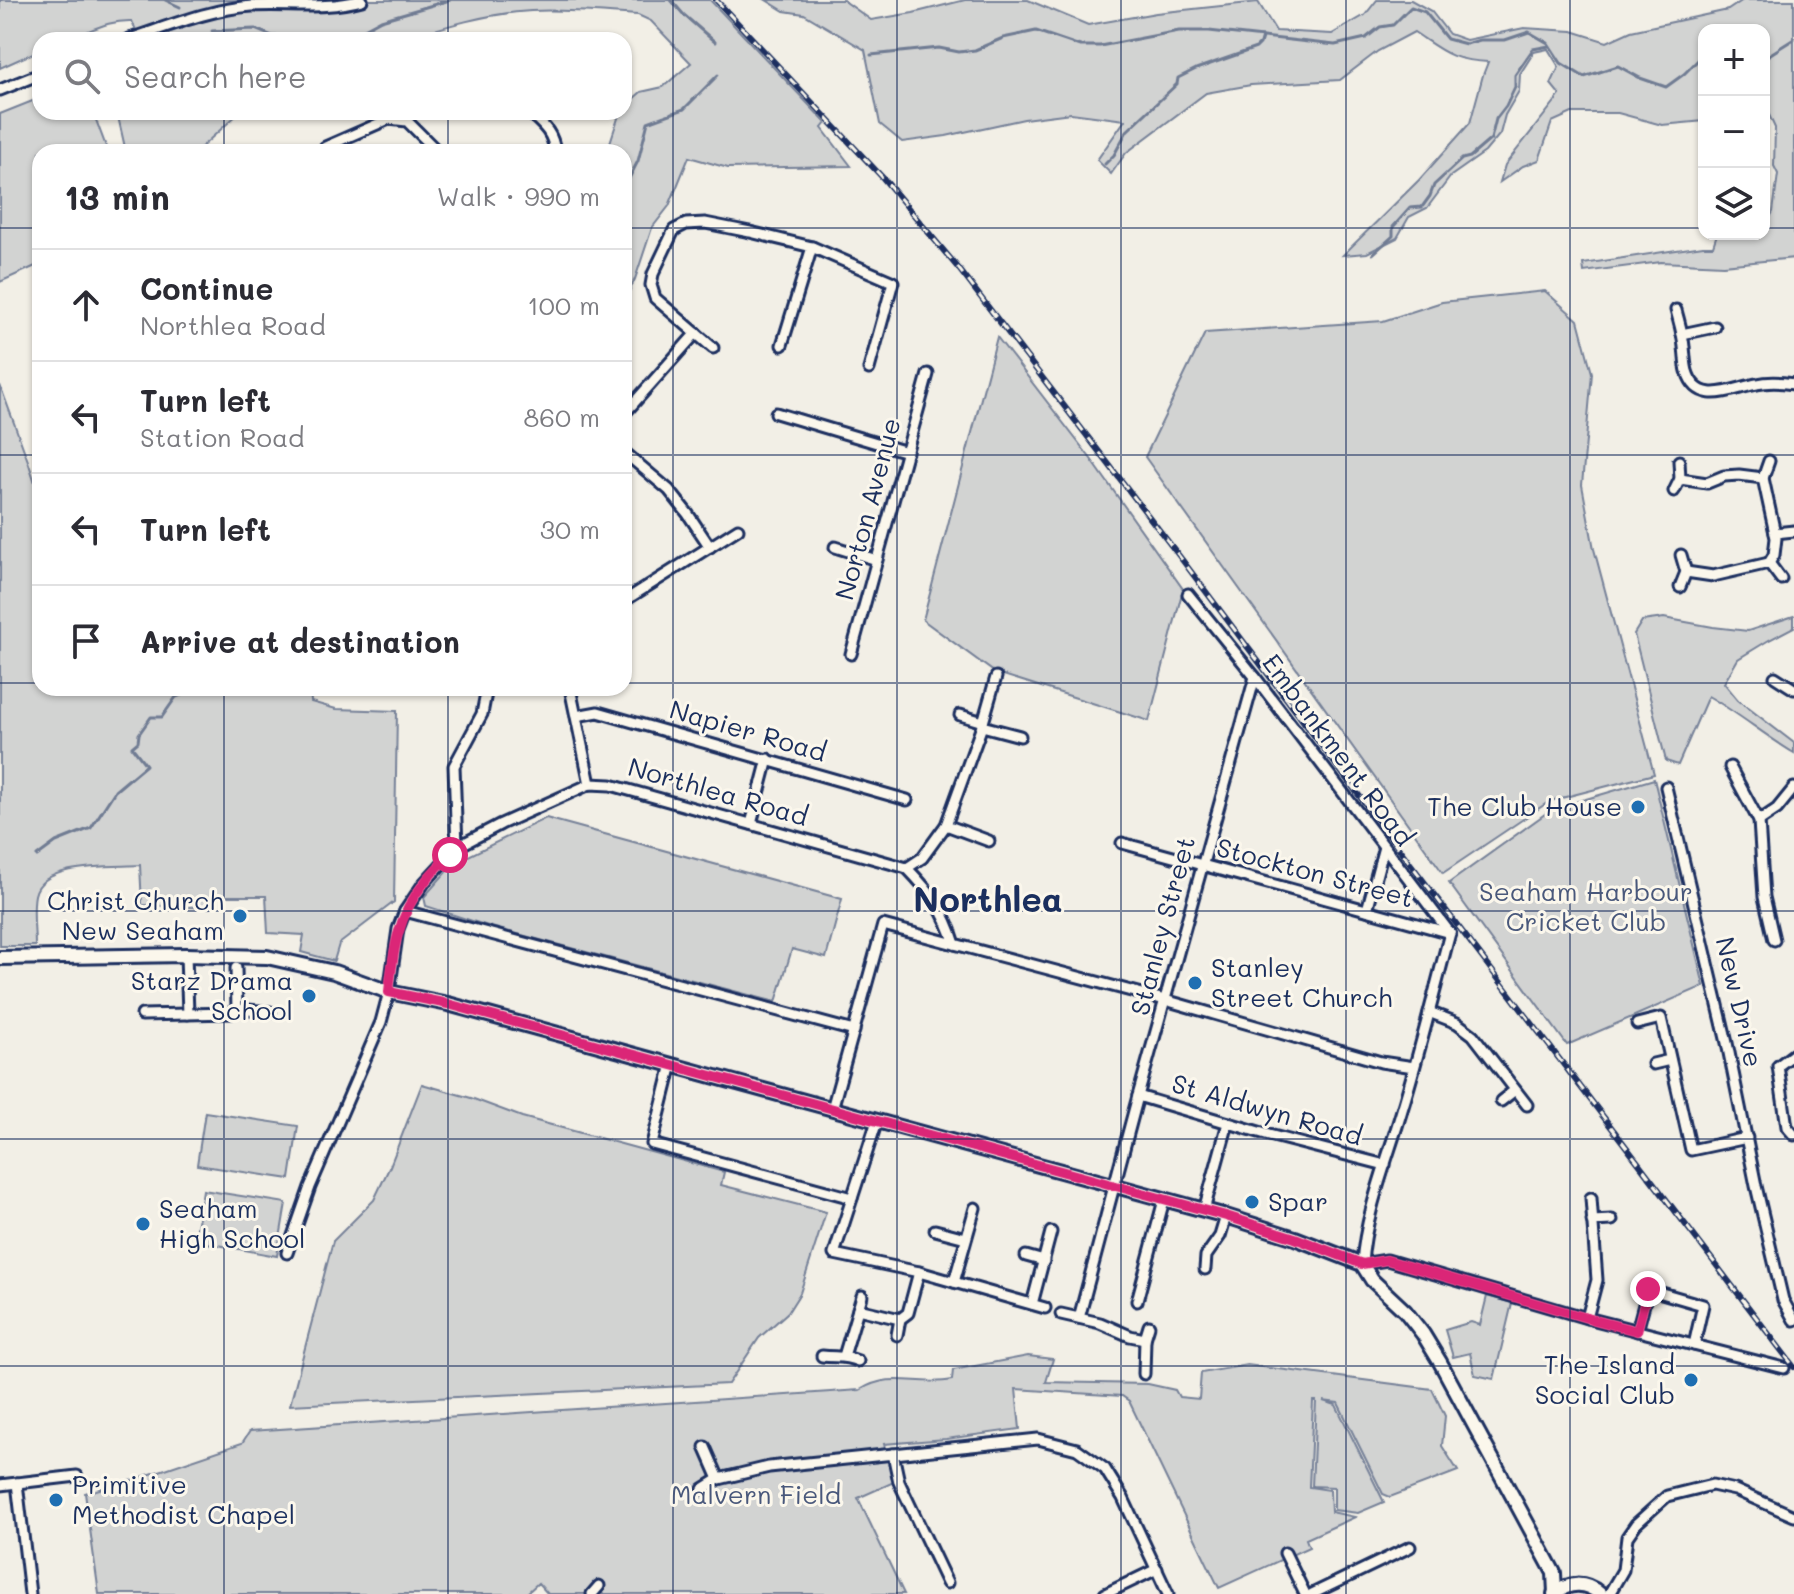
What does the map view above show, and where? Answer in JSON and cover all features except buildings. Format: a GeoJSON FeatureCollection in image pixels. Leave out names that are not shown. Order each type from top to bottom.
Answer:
{"type":"FeatureCollection","features":[{"type":"Feature","properties":{"kind":"main road"},"geometry":{"type":"LineString","coordinates":[[0,958],[237,955],[293,961],[389,992],[448,1004],[1226,1216],[1362,1264],[1372,1280],[1405,1311],[1423,1334],[1554,1573],[1555,1594]]}},
{"type":"Feature","properties":{"kind":"main road"},"geometry":{"type":"LineString","coordinates":[[1554,1573],[1573,1584]]}},
{"type":"Feature","properties":{"kind":"main road"},"geometry":{"type":"LineString","coordinates":[[1555,1594],[1573,1584],[1585,1585],[1597,1592]]}},
{"type":"Feature","properties":{"kind":"street"},"geometry":{"type":"LineString","coordinates":[[152,32],[231,8],[315,8],[362,0]]}},
{"type":"Feature","properties":{"kind":"street"},"geometry":{"type":"LineString","coordinates":[[0,90],[32,77]]}},
{"type":"Feature","properties":{"kind":"street"},"geometry":{"type":"LineString","coordinates":[[332,144],[387,120]]}},
{"type":"Feature","properties":{"kind":"street"},"geometry":{"type":"LineString","coordinates":[[398,120],[407,121],[430,144]]}},
{"type":"Feature","properties":{"kind":"street"},"geometry":{"type":"LineString","coordinates":[[537,120],[549,131],[554,144]]}},
{"type":"Feature","properties":{"kind":"street"},"geometry":{"type":"LineString","coordinates":[[713,348],[655,298],[651,285],[674,230],[686,224],[705,223],[812,247],[893,282],[869,369]]}},
{"type":"Feature","properties":{"kind":"street"},"geometry":{"type":"LineString","coordinates":[[782,345],[812,247]]}},
{"type":"Feature","properties":{"kind":"street"},"geometry":{"type":"LineString","coordinates":[[1676,310],[1687,370],[1697,387],[1706,392],[1722,393],[1761,383],[1794,384]]}},
{"type":"Feature","properties":{"kind":"street"},"geometry":{"type":"LineString","coordinates":[[1682,334],[1715,327]]}},
{"type":"Feature","properties":{"kind":"street"},"geometry":{"type":"LineString","coordinates":[[632,405],[696,333]]}},
{"type":"Feature","properties":{"kind":"street","name":"Norton Avenue"},"geometry":{"type":"LineString","coordinates":[[851,654],[928,374]]}},
{"type":"Feature","properties":{"kind":"street"},"geometry":{"type":"LineString","coordinates":[[776,413],[907,452]]}},
{"type":"Feature","properties":{"kind":"street"},"geometry":{"type":"LineString","coordinates":[[632,459],[669,490],[710,547]]}},
{"type":"Feature","properties":{"kind":"street"},"geometry":{"type":"LineString","coordinates":[[1674,491],[1680,479],[1679,461]]}},
{"type":"Feature","properties":{"kind":"street"},"geometry":{"type":"LineString","coordinates":[[1686,572],[1713,576],[1769,563],[1774,555],[1775,533],[1763,478],[1769,461]]}},
{"type":"Feature","properties":{"kind":"street"},"geometry":{"type":"LineString","coordinates":[[1680,479],[1707,483],[1724,476],[1763,478]]}},
{"type":"Feature","properties":{"kind":"street"},"geometry":{"type":"LineString","coordinates":[[632,596],[738,529]]}},
{"type":"Feature","properties":{"kind":"street"},"geometry":{"type":"LineString","coordinates":[[1775,533],[1794,531]]}},
{"type":"Feature","properties":{"kind":"street"},"geometry":{"type":"LineString","coordinates":[[835,547],[877,560]]}},
{"type":"Feature","properties":{"kind":"street"},"geometry":{"type":"LineString","coordinates":[[1680,587],[1686,572],[1681,555]]}},
{"type":"Feature","properties":{"kind":"street"},"geometry":{"type":"LineString","coordinates":[[1769,563],[1781,579]]}},
{"type":"Feature","properties":{"kind":"street","name":"Embankment Road"},"geometry":{"type":"LineString","coordinates":[[1188,594],[1450,933]]}},
{"type":"Feature","properties":{"kind":"street"},"geometry":{"type":"LineString","coordinates":[[955,944],[948,921],[927,889],[907,868],[922,858],[946,825],[983,724],[996,677]]}},
{"type":"Feature","properties":{"kind":"street","name":"Stanley Street"},"geometry":{"type":"LineString","coordinates":[[1079,1318],[1255,677]]}},
{"type":"Feature","properties":{"kind":"street"},"geometry":{"type":"LineString","coordinates":[[1775,677],[1793,688]]}},
{"type":"Feature","properties":{"kind":"street"},"geometry":{"type":"LineString","coordinates":[[457,847],[454,766],[482,714],[485,696]]}},
{"type":"Feature","properties":{"kind":"street"},"geometry":{"type":"LineString","coordinates":[[572,696],[590,784]]}},
{"type":"Feature","properties":{"kind":"street","name":"Napier Road"},"geometry":{"type":"LineString","coordinates":[[576,716],[598,712],[907,800]]}},
{"type":"Feature","properties":{"kind":"street"},"geometry":{"type":"LineString","coordinates":[[960,715],[1020,736]]}},
{"type":"Feature","properties":{"kind":"street"},"geometry":{"type":"LineString","coordinates":[[751,824],[768,759]]}},
{"type":"Feature","properties":{"kind":"street"},"geometry":{"type":"LineString","coordinates":[[1730,767],[1759,821],[1764,897],[1774,940]]}},
{"type":"Feature","properties":{"kind":"street","name":"Northlea Road"},"geometry":{"type":"LineString","coordinates":[[287,1253],[310,1187],[381,1022],[389,992],[398,929],[405,911],[424,883],[457,847],[590,784],[611,785],[907,868]]}},
{"type":"Feature","properties":{"kind":"street","name":"New Drive"},"geometry":{"type":"LineString","coordinates":[[1666,787],[1783,1300],[1794,1320]]}},
{"type":"Feature","properties":{"kind":"street"},"geometry":{"type":"LineString","coordinates":[[1759,821],[1777,809],[1794,788]]}},
{"type":"Feature","properties":{"kind":"street"},"geometry":{"type":"LineString","coordinates":[[946,825],[989,841]]}},
{"type":"Feature","properties":{"kind":"street","name":"Stockton Street"},"geometry":{"type":"LineString","coordinates":[[1122,843],[1450,933]]}},
{"type":"Feature","properties":{"kind":"street"},"geometry":{"type":"LineString","coordinates":[[1367,910],[1384,847]]}},
{"type":"Feature","properties":{"kind":"street"},"geometry":{"type":"LineString","coordinates":[[405,911],[854,1031]]}},
{"type":"Feature","properties":{"kind":"street"},"geometry":{"type":"LineString","coordinates":[[832,1109],[883,925],[1165,1000],[1381,1062],[1414,1067]]}},
{"type":"Feature","properties":{"kind":"street"},"geometry":{"type":"LineString","coordinates":[[1450,933],[1363,1247],[1362,1264],[1387,1260],[1587,1318],[1784,1368]]}},
{"type":"Feature","properties":{"kind":"street"},"geometry":{"type":"LineString","coordinates":[[186,955],[188,1014]]}},
{"type":"Feature","properties":{"kind":"street"},"geometry":{"type":"LineString","coordinates":[[236,968],[237,1009]]}},
{"type":"Feature","properties":{"kind":"street"},"geometry":{"type":"LineString","coordinates":[[142,1015],[232,1013],[237,1009],[270,1012]]}},
{"type":"Feature","properties":{"kind":"street"},"geometry":{"type":"LineString","coordinates":[[1429,1012],[1457,1023],[1473,1035],[1527,1105]]}},
{"type":"Feature","properties":{"kind":"street"},"geometry":{"type":"LineString","coordinates":[[1637,1024],[1661,1018],[1691,1150],[1747,1138]]}},
{"type":"Feature","properties":{"kind":"street"},"geometry":{"type":"LineString","coordinates":[[1794,1054],[1778,1066],[1787,1127],[1794,1135]]}},
{"type":"Feature","properties":{"kind":"street"},"geometry":{"type":"LineString","coordinates":[[1653,1064],[1670,1060]]}},
{"type":"Feature","properties":{"kind":"street"},"geometry":{"type":"LineString","coordinates":[[672,1064],[652,1144],[852,1198]]}},
{"type":"Feature","properties":{"kind":"street"},"geometry":{"type":"LineString","coordinates":[[1501,1101],[1515,1090]]}},
{"type":"Feature","properties":{"kind":"street","name":"St Aldwyn Road"},"geometry":{"type":"LineString","coordinates":[[1138,1096],[1385,1165]]}},
{"type":"Feature","properties":{"kind":"street"},"geometry":{"type":"LineString","coordinates":[[877,1121],[834,1254],[919,1272],[1045,1308]]}},
{"type":"Feature","properties":{"kind":"street"},"geometry":{"type":"LineString","coordinates":[[1204,1210],[1228,1123]]}},
{"type":"Feature","properties":{"kind":"street"},"geometry":{"type":"LineString","coordinates":[[1587,1318],[1597,1280],[1591,1198]]}},
{"type":"Feature","properties":{"kind":"street"},"geometry":{"type":"LineString","coordinates":[[1137,1301],[1164,1200]]}},
{"type":"Feature","properties":{"kind":"street"},"geometry":{"type":"LineString","coordinates":[[954,1282],[975,1208]]}},
{"type":"Feature","properties":{"kind":"street"},"geometry":{"type":"LineString","coordinates":[[1205,1269],[1206,1256],[1220,1236],[1226,1216]]}},
{"type":"Feature","properties":{"kind":"street"},"geometry":{"type":"LineString","coordinates":[[1592,1221],[1612,1220]]}},
{"type":"Feature","properties":{"kind":"street"},"geometry":{"type":"LineString","coordinates":[[935,1230],[966,1238]]}},
{"type":"Feature","properties":{"kind":"street"},"geometry":{"type":"LineString","coordinates":[[1032,1304],[1051,1232]]}},
{"type":"Feature","properties":{"kind":"street"},"geometry":{"type":"LineString","coordinates":[[1026,1256],[1044,1261]]}},
{"type":"Feature","properties":{"kind":"street"},"geometry":{"type":"LineString","coordinates":[[897,1335],[900,1319],[908,1313],[919,1272]]}},
{"type":"Feature","properties":{"kind":"street"},"geometry":{"type":"LineString","coordinates":[[1637,1331],[1648,1289],[1703,1305],[1694,1345]]}},
{"type":"Feature","properties":{"kind":"street"},"geometry":{"type":"LineString","coordinates":[[844,1356],[862,1296]]}},
{"type":"Feature","properties":{"kind":"street"},"geometry":{"type":"LineString","coordinates":[[858,1309],[900,1319]]}},
{"type":"Feature","properties":{"kind":"street"},"geometry":{"type":"LineString","coordinates":[[1061,1314],[1100,1323],[1145,1339]]}},
{"type":"Feature","properties":{"kind":"street"},"geometry":{"type":"LineString","coordinates":[[1144,1374],[1145,1339],[1149,1326]]}},
{"type":"Feature","properties":{"kind":"street"},"geometry":{"type":"LineString","coordinates":[[822,1356],[844,1356],[858,1361]]}},
{"type":"Feature","properties":{"kind":"street"},"geometry":{"type":"LineString","coordinates":[[703,1489],[719,1479],[769,1467],[1038,1439],[1077,1449],[1105,1469],[1123,1498],[1168,1594]]}},
{"type":"Feature","properties":{"kind":"street"},"geometry":{"type":"LineString","coordinates":[[705,1447],[719,1479]]}},
{"type":"Feature","properties":{"kind":"street"},"geometry":{"type":"LineString","coordinates":[[893,1454],[899,1482],[947,1583]]}},
{"type":"Feature","properties":{"kind":"street"},"geometry":{"type":"LineString","coordinates":[[0,1485],[77,1476]]}},
{"type":"Feature","properties":{"kind":"street"},"geometry":{"type":"LineString","coordinates":[[17,1483],[30,1594]]}},
{"type":"Feature","properties":{"kind":"street"},"geometry":{"type":"LineString","coordinates":[[1609,1594],[1619,1579],[1625,1561],[1627,1537],[1636,1524],[1667,1496],[1712,1485],[1735,1490],[1794,1516]]}},
{"type":"Feature","properties":{"kind":"street"},"geometry":{"type":"LineString","coordinates":[[1312,1594],[1410,1547]]}},
{"type":"Feature","properties":{"kind":"street"},"geometry":{"type":"LineString","coordinates":[[1285,1553],[1305,1594]]}},
{"type":"Feature","properties":{"kind":"street"},"geometry":{"type":"LineString","coordinates":[[1105,1594],[1157,1569]]}},
{"type":"Feature","properties":{"kind":"street"},"geometry":{"type":"LineString","coordinates":[[1597,1592],[1619,1579]]}},
{"type":"Feature","properties":{"kind":"green space"},"geometry":{"type":"Polygon","coordinates":[[[0,0],[710,0],[826,123],[822,128],[851,166],[728,168],[689,157],[669,206],[652,228],[632,285],[632,144],[610,144],[617,120],[632,120],[632,100],[641,92],[663,87],[691,63],[651,21],[638,15],[515,12],[429,32],[137,32],[132,21],[123,21],[86,32],[32,32],[32,54],[0,68],[0,0]]]}},
{"type":"Feature","properties":{"kind":"green space"},"geometry":{"type":"Polygon","coordinates":[[[766,0],[843,0],[871,20],[965,0],[1028,0],[1088,25],[1156,13],[1258,2],[1276,31],[1332,34],[1365,15],[1377,0],[1411,0],[1431,11],[1449,34],[1466,40],[1524,28],[1572,31],[1607,42],[1631,31],[1728,10],[1743,0],[1794,0],[1794,258],[1723,265],[1661,262],[1584,272],[1583,264],[1713,246],[1715,240],[1770,240],[1770,217],[1778,174],[1774,166],[1775,128],[1770,117],[1770,24],[1698,24],[1698,122],[1662,125],[1618,113],[1572,113],[1552,122],[1539,160],[1523,166],[1500,182],[1505,165],[1560,95],[1551,84],[1559,67],[1548,49],[1534,52],[1520,74],[1519,91],[1505,115],[1500,134],[1485,152],[1451,176],[1427,208],[1409,217],[1397,238],[1367,253],[1343,255],[1419,180],[1470,123],[1488,62],[1448,54],[1414,32],[1378,51],[1340,80],[1251,85],[1206,93],[1126,153],[1111,174],[1097,160],[1125,120],[1071,113],[902,142],[880,124],[865,50],[804,14],[784,11],[766,0]]]}},
{"type":"Feature","properties":{"kind":"green space"},"geometry":{"type":"Polygon","coordinates":[[[32,101],[32,120],[96,120],[105,144],[32,144],[32,268],[0,282],[0,114],[32,101]]]}},
{"type":"Feature","properties":{"kind":"green space"},"geometry":{"type":"Polygon","coordinates":[[[119,120],[231,120],[205,144],[124,144],[119,120]]]}},
{"type":"Feature","properties":{"kind":"green space"},"geometry":{"type":"Polygon","coordinates":[[[1545,291],[1578,320],[1592,373],[1582,485],[1594,549],[1654,774],[1550,801],[1443,873],[1145,457],[1205,333],[1383,321],[1442,302],[1545,291]]]}},
{"type":"Feature","properties":{"kind":"green space"},"geometry":{"type":"Polygon","coordinates":[[[997,337],[1091,459],[1183,589],[1149,721],[994,672],[923,620],[997,337]]]}},
{"type":"Feature","properties":{"kind":"green space"},"geometry":{"type":"Polygon","coordinates":[[[0,385],[32,473],[32,696],[311,696],[311,702],[336,709],[397,711],[394,902],[339,944],[334,961],[301,952],[304,935],[268,933],[266,896],[216,896],[210,908],[142,905],[140,865],[80,868],[51,877],[40,884],[35,895],[35,946],[0,946],[0,385]]]}},
{"type":"Feature","properties":{"kind":"green space"},"geometry":{"type":"Polygon","coordinates":[[[1794,616],[1794,627],[1738,659],[1724,683],[1738,700],[1794,743],[1794,753],[1708,696],[1678,765],[1666,761],[1634,634],[1642,621],[1664,618],[1748,631],[1794,616]]]}},
{"type":"Feature","properties":{"kind":"green space","name":"Seaham Harbour Cricket Club"},"geometry":{"type":"Polygon","coordinates":[[[1654,779],[1704,986],[1567,1045],[1449,883],[1552,809],[1654,779]]]}},
{"type":"Feature","properties":{"kind":"green space"},"geometry":{"type":"Polygon","coordinates":[[[546,818],[842,899],[826,958],[792,949],[776,1002],[491,927],[426,906],[424,897],[454,863],[546,818]]]}},
{"type":"Feature","properties":{"kind":"green space"},"geometry":{"type":"Polygon","coordinates":[[[422,1084],[522,1117],[724,1172],[721,1185],[826,1212],[800,1293],[788,1312],[759,1338],[728,1384],[290,1405],[333,1241],[374,1200],[422,1084]]]}},
{"type":"Feature","properties":{"kind":"green space"},"geometry":{"type":"Polygon","coordinates":[[[205,1112],[298,1126],[290,1179],[197,1165],[205,1112]]]}},
{"type":"Feature","properties":{"kind":"green space"},"geometry":{"type":"Polygon","coordinates":[[[203,1190],[286,1203],[277,1256],[195,1241],[203,1190]]]}},
{"type":"Feature","properties":{"kind":"green space"},"geometry":{"type":"Polygon","coordinates":[[[1487,1296],[1512,1303],[1494,1379],[1475,1375],[1470,1353],[1453,1357],[1445,1330],[1471,1322],[1480,1325],[1487,1296]]]}},
{"type":"Feature","properties":{"kind":"green space","name":"Malvern Field"},"geometry":{"type":"Polygon","coordinates":[[[1028,1356],[1053,1359],[1046,1382],[1148,1384],[1175,1390],[1179,1397],[1199,1399],[1201,1373],[1247,1365],[1432,1389],[1445,1416],[1442,1446],[1458,1471],[1390,1497],[1383,1494],[1338,1403],[1323,1401],[1336,1405],[1384,1502],[1358,1513],[1334,1510],[1334,1487],[1312,1486],[1316,1401],[1313,1401],[1309,1487],[1330,1490],[1331,1512],[1355,1517],[1306,1539],[1309,1547],[1219,1588],[1129,1401],[1122,1396],[1016,1389],[1020,1429],[884,1444],[894,1482],[858,1498],[904,1594],[548,1594],[538,1583],[526,1594],[99,1594],[85,1493],[242,1443],[250,1431],[860,1390],[884,1381],[952,1380],[953,1370],[1028,1356]]]}},
{"type":"Feature","properties":{"kind":"waterway"},"geometry":{"type":"LineString","coordinates":[[165,0],[180,7]]}},
{"type":"Feature","properties":{"kind":"waterway"},"geometry":{"type":"LineString","coordinates":[[359,32],[381,20],[450,0]]}},
{"type":"Feature","properties":{"kind":"waterway"},"geometry":{"type":"LineString","coordinates":[[671,0],[715,42]]}},
{"type":"Feature","properties":{"kind":"waterway"},"geometry":{"type":"LineString","coordinates":[[871,55],[939,48],[959,52],[975,50],[1003,38],[1036,31],[1080,46],[1100,46],[1179,31],[1209,31],[1335,45],[1366,38],[1380,27],[1393,25],[1411,7],[1425,12],[1447,39],[1466,44],[1480,40],[1505,40],[1529,32],[1548,43],[1561,63],[1584,77],[1618,66],[1666,87],[1698,60]]}},
{"type":"Feature","properties":{"kind":"waterway"},"geometry":{"type":"LineString","coordinates":[[212,31],[255,29],[262,32]]}},
{"type":"Feature","properties":{"kind":"waterway"},"geometry":{"type":"LineString","coordinates":[[1105,164],[1114,155],[1127,131],[1177,84],[1178,78],[1256,48],[1262,37]]}},
{"type":"Feature","properties":{"kind":"waterway"},"geometry":{"type":"LineString","coordinates":[[1770,54],[1794,39]]}},
{"type":"Feature","properties":{"kind":"waterway"},"geometry":{"type":"LineString","coordinates":[[1373,254],[1393,236],[1393,227],[1410,208],[1422,207],[1434,185],[1462,159],[1470,157],[1491,139],[1496,119],[1515,87],[1515,75],[1533,49],[1549,46]]}},
{"type":"Feature","properties":{"kind":"waterway"},"geometry":{"type":"LineString","coordinates":[[632,173],[648,122],[684,109],[718,75]]}},
{"type":"Feature","properties":{"kind":"waterway"},"geometry":{"type":"LineString","coordinates":[[37,856],[56,842],[91,828],[115,791],[146,765],[132,747],[138,742],[139,734],[151,717],[162,717],[179,696]]}},
{"type":"Feature","properties":{"kind":"railway"},"geometry":{"type":"LineString","coordinates":[[716,0],[883,178],[959,269],[1794,1367]]}},
{"type":"Feature","properties":{"kind":"place","name":"The Club House"},"geometry":{"type":"Point","coordinates":[1638,807]}},
{"type":"Feature","properties":{"kind":"place","name":"Christ Church New Seaham"},"geometry":{"type":"Point","coordinates":[240,916]}},
{"type":"Feature","properties":{"kind":"place","name":"Stanley Street Church"},"geometry":{"type":"Point","coordinates":[1195,983]}},
{"type":"Feature","properties":{"kind":"place","name":"Starz Drama School"},"geometry":{"type":"Point","coordinates":[309,996]}},
{"type":"Feature","properties":{"kind":"place","name":"Spar"},"geometry":{"type":"Point","coordinates":[1252,1202]}},
{"type":"Feature","properties":{"kind":"place","name":"Seaham High School"},"geometry":{"type":"Point","coordinates":[143,1224]}},
{"type":"Feature","properties":{"kind":"place","name":"The Island Social Club"},"geometry":{"type":"Point","coordinates":[1691,1380]}},
{"type":"Feature","properties":{"kind":"place","name":"Primitive Methodist Chapel"},"geometry":{"type":"Point","coordinates":[56,1500]}},
{"type":"Feature","properties":{"kind":"district","name":"Northlea"},"geometry":{"type":"Point","coordinates":[988,900]}},
{"type":"Feature","properties":{"kind":"route"},"geometry":{"type":"LineString","coordinates":[[450,855],[424,883],[405,911],[398,929],[389,992],[448,1004],[663,1061],[1226,1216],[1271,1229],[1362,1264],[1387,1260],[1637,1331],[1648,1289]]}}]}
